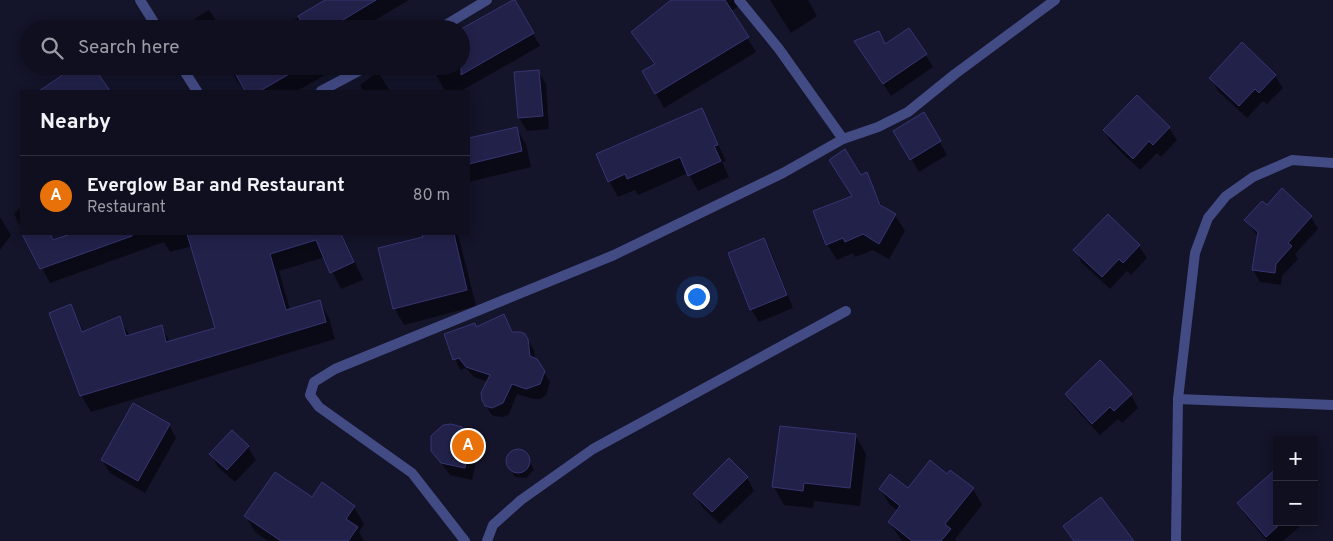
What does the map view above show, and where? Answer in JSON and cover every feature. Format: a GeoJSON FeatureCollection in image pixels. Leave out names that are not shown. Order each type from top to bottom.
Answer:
{"type":"FeatureCollection","features":[{"type":"Feature","properties":{"kind":"street"},"geometry":{"type":"LineString","coordinates":[[140,0],[152,20]]}},
{"type":"Feature","properties":{"kind":"street"},"geometry":{"type":"LineString","coordinates":[[454,20],[487,0]]}},
{"type":"Feature","properties":{"kind":"street"},"geometry":{"type":"LineString","coordinates":[[739,0],[779,49],[843,140]]}},
{"type":"Feature","properties":{"kind":"street"},"geometry":{"type":"LineString","coordinates":[[465,541],[412,473],[319,407],[310,395],[314,382],[335,369],[614,255],[783,173],[843,140],[878,127],[908,112],[955,74],[1055,0]]}},
{"type":"Feature","properties":{"kind":"street"},"geometry":{"type":"LineString","coordinates":[[187,75],[196,90]]}},
{"type":"Feature","properties":{"kind":"street"},"geometry":{"type":"LineString","coordinates":[[323,90],[351,75]]}},
{"type":"Feature","properties":{"kind":"street"},"geometry":{"type":"LineString","coordinates":[[1176,541],[1178,399],[1195,254],[1208,218],[1226,196],[1253,177],[1292,160],[1333,163]]}},
{"type":"Feature","properties":{"kind":"street"},"geometry":{"type":"LineString","coordinates":[[486,541],[493,525],[521,500],[593,449],[846,311]]}},
{"type":"Feature","properties":{"kind":"street"},"geometry":{"type":"LineString","coordinates":[[1178,399],[1333,405]]}},
{"type":"Feature","properties":{"kind":"building"},"geometry":{"type":"Polygon","coordinates":[[[325,0],[376,0],[343,20],[300,20],[298,16],[325,0]]]}},
{"type":"Feature","properties":{"kind":"building"},"geometry":{"type":"Polygon","coordinates":[[[515,0],[534,33],[470,70],[470,24],[515,0]]]}},
{"type":"Feature","properties":{"kind":"building"},"geometry":{"type":"Polygon","coordinates":[[[671,0],[725,0],[749,37],[655,94],[642,71],[655,64],[631,32],[671,0]]]}},
{"type":"Feature","properties":{"kind":"building"},"geometry":{"type":"Polygon","coordinates":[[[909,28],[927,54],[883,84],[854,41],[879,31],[885,44],[909,28]]]}},
{"type":"Feature","properties":{"kind":"building"},"geometry":{"type":"Polygon","coordinates":[[[1242,42],[1276,75],[1259,93],[1255,89],[1239,106],[1209,78],[1242,42]]]}},
{"type":"Feature","properties":{"kind":"building"},"geometry":{"type":"Polygon","coordinates":[[[539,70],[543,116],[518,118],[514,72],[539,70]]]}},
{"type":"Feature","properties":{"kind":"building"},"geometry":{"type":"Polygon","coordinates":[[[63,75],[99,75],[109,90],[40,90],[63,75]]]}},
{"type":"Feature","properties":{"kind":"building"},"geometry":{"type":"Polygon","coordinates":[[[236,75],[288,75],[262,90],[244,90],[236,75]]]}},
{"type":"Feature","properties":{"kind":"building"},"geometry":{"type":"Polygon","coordinates":[[[1137,95],[1170,127],[1153,145],[1149,141],[1133,159],[1103,130],[1137,95]]]}},
{"type":"Feature","properties":{"kind":"building"},"geometry":{"type":"Polygon","coordinates":[[[702,108],[718,145],[714,146],[721,161],[688,176],[680,157],[627,179],[625,174],[608,182],[596,154],[702,108]]]}},
{"type":"Feature","properties":{"kind":"building"},"geometry":{"type":"Polygon","coordinates":[[[924,112],[941,141],[910,160],[893,131],[924,112]]]}},
{"type":"Feature","properties":{"kind":"building"},"geometry":{"type":"Polygon","coordinates":[[[517,127],[522,151],[470,164],[470,138],[517,127]]]}},
{"type":"Feature","properties":{"kind":"building"},"geometry":{"type":"Polygon","coordinates":[[[845,149],[861,175],[867,172],[880,205],[896,214],[879,244],[863,234],[845,242],[843,238],[826,245],[813,211],[852,196],[829,160],[845,149]]]}},
{"type":"Feature","properties":{"kind":"building"},"geometry":{"type":"Polygon","coordinates":[[[1282,188],[1312,216],[1288,243],[1292,246],[1276,264],[1275,273],[1252,270],[1258,232],[1244,220],[1262,201],[1267,205],[1282,188]]]}},
{"type":"Feature","properties":{"kind":"building"},"geometry":{"type":"Polygon","coordinates":[[[1108,214],[1140,245],[1123,263],[1119,259],[1102,277],[1073,250],[1108,214]]]}},
{"type":"Feature","properties":{"kind":"building"},"geometry":{"type":"Polygon","coordinates":[[[23,235],[50,235],[53,240],[68,235],[132,235],[132,236],[40,269],[23,235]]]}},
{"type":"Feature","properties":{"kind":"building"},"geometry":{"type":"Polygon","coordinates":[[[187,235],[341,235],[354,262],[330,273],[316,240],[270,254],[286,310],[320,300],[326,322],[80,396],[49,313],[71,304],[82,332],[120,316],[126,336],[162,325],[166,342],[215,328],[187,235]]]}},
{"type":"Feature","properties":{"kind":"building"},"geometry":{"type":"Polygon","coordinates":[[[422,235],[454,235],[467,290],[393,309],[378,248],[423,237],[422,235]]]}},
{"type":"Feature","properties":{"kind":"building"},"geometry":{"type":"Polygon","coordinates":[[[764,238],[787,295],[750,310],[728,253],[764,238]]]}},
{"type":"Feature","properties":{"kind":"building"},"geometry":{"type":"Polygon","coordinates":[[[504,314],[512,332],[525,334],[528,339],[530,356],[537,359],[545,371],[540,384],[526,389],[512,384],[503,403],[492,408],[485,406],[481,393],[490,375],[466,367],[459,358],[453,360],[444,334],[475,323],[476,327],[504,314]]]}},
{"type":"Feature","properties":{"kind":"building"},"geometry":{"type":"Polygon","coordinates":[[[1100,360],[1132,394],[1114,411],[1110,407],[1092,424],[1065,394],[1100,360]]]}},
{"type":"Feature","properties":{"kind":"building"},"geometry":{"type":"Polygon","coordinates":[[[133,403],[170,424],[138,481],[101,460],[133,403]]]}},
{"type":"Feature","properties":{"kind":"building"},"geometry":{"type":"Polygon","coordinates":[[[451,424],[462,427],[469,437],[470,445],[465,468],[441,463],[431,451],[431,436],[443,425],[451,424]]]}},
{"type":"Feature","properties":{"kind":"building"},"geometry":{"type":"Polygon","coordinates":[[[780,426],[856,434],[850,488],[804,483],[803,491],[772,487],[780,426]]]}},
{"type":"Feature","properties":{"kind":"building"},"geometry":{"type":"Polygon","coordinates":[[[232,430],[249,446],[227,470],[209,454],[232,430]]]}},
{"type":"Feature","properties":{"kind":"building"},"geometry":{"type":"Polygon","coordinates":[[[518,449],[527,452],[530,461],[527,470],[518,473],[509,470],[506,461],[509,452],[518,449]]]}},
{"type":"Feature","properties":{"kind":"building"},"geometry":{"type":"Polygon","coordinates":[[[729,458],[748,477],[712,512],[693,494],[729,458]]]}},
{"type":"Feature","properties":{"kind":"building"},"geometry":{"type":"Polygon","coordinates":[[[930,460],[947,474],[950,470],[974,488],[945,524],[951,529],[941,541],[912,541],[888,522],[900,506],[879,489],[890,474],[908,488],[930,460]]]}},
{"type":"Feature","properties":{"kind":"building"},"geometry":{"type":"Polygon","coordinates":[[[275,472],[312,497],[322,482],[355,506],[346,519],[358,527],[348,541],[281,541],[244,516],[275,472]]]}},
{"type":"Feature","properties":{"kind":"building"},"geometry":{"type":"Polygon","coordinates":[[[1273,472],[1273,526],[1277,527],[1266,537],[1237,503],[1273,472]]]}},
{"type":"Feature","properties":{"kind":"building"},"geometry":{"type":"Polygon","coordinates":[[[1101,497],[1134,541],[1074,541],[1063,526],[1101,497]]]}},
{"type":"Feature","properties":{"kind":"place","name":"Everglow Bar and Restaurant"},"geometry":{"type":"Point","coordinates":[468,446]}}]}
